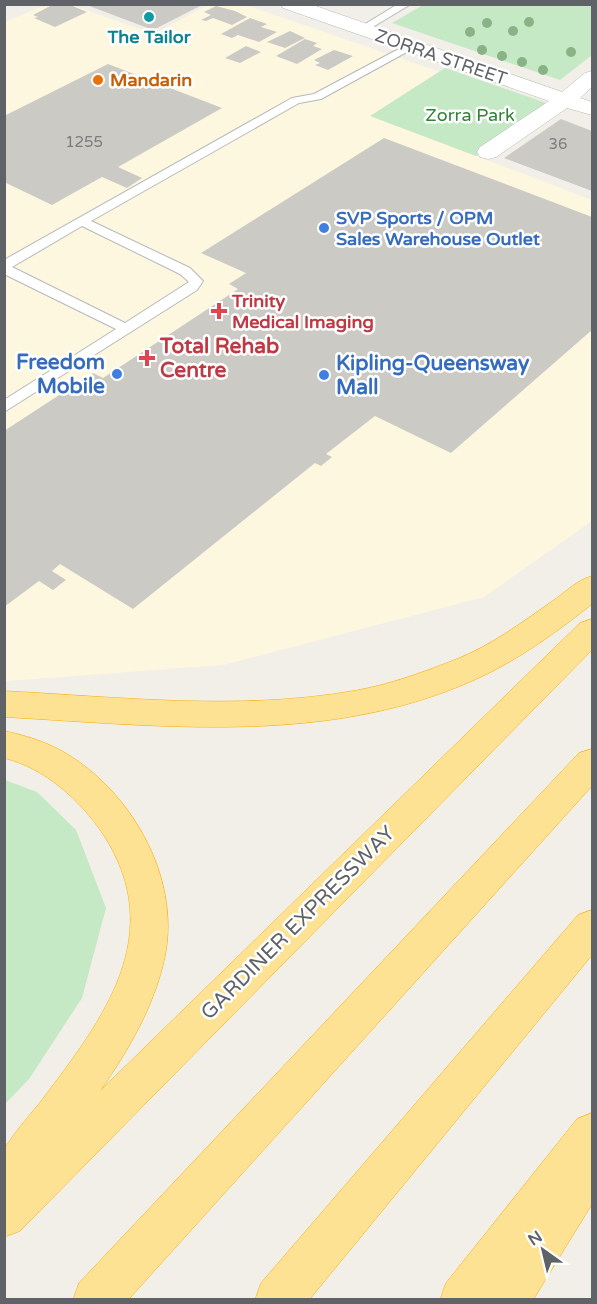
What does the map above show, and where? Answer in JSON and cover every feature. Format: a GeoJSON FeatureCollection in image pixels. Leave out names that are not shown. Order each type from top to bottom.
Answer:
{"type":"FeatureCollection","features":[{"type":"Feature","properties":{"kind":"highway"},"geometry":{"type":"LineString","coordinates":[[4,704],[164,715],[249,716],[303,713],[354,705],[427,686],[473,666],[520,638],[592,587]]}},
{"type":"Feature","properties":{"kind":"highway","name":"GARDINER EXPRESSWAY"},"geometry":{"type":"LineString","coordinates":[[4,1215],[592,631]]}},
{"type":"Feature","properties":{"kind":"highway"},"geometry":{"type":"LineString","coordinates":[[4,744],[38,757],[69,774],[96,797],[119,826],[142,871],[151,915],[147,955],[132,1000],[109,1043],[4,1186]]}},
{"type":"Feature","properties":{"kind":"highway"},"geometry":{"type":"LineString","coordinates":[[96,1299],[592,763]]}},
{"type":"Feature","properties":{"kind":"highway"},"geometry":{"type":"LineString","coordinates":[[278,1299],[592,927]]}},
{"type":"Feature","properties":{"kind":"highway"},"geometry":{"type":"LineString","coordinates":[[463,1299],[592,1134]]}},
{"type":"Feature","properties":{"kind":"highway"},"geometry":{"type":"LineString","coordinates":[[506,1299],[592,1165]]}},
{"type":"Feature","properties":{"kind":"street","name":"ZORRA STREET"},"geometry":{"type":"LineString","coordinates":[[290,4],[592,109]]}},
{"type":"Feature","properties":{"kind":"street"},"geometry":{"type":"LineString","coordinates":[[488,152],[566,99],[592,77]]}},
{"type":"Feature","properties":{"kind":"lane"},"geometry":{"type":"LineString","coordinates":[[362,29],[406,4]]}},
{"type":"Feature","properties":{"kind":"lane"},"geometry":{"type":"LineString","coordinates":[[4,267],[296,100],[317,97],[410,46]]}},
{"type":"Feature","properties":{"kind":"lane"},"geometry":{"type":"LineString","coordinates":[[4,407],[192,287],[196,281],[185,271],[81,221]]}},
{"type":"Feature","properties":{"kind":"lane"},"geometry":{"type":"LineString","coordinates":[[4,267],[126,329]]}},
{"type":"Feature","properties":{"kind":"shaded area"},"geometry":{"type":"Polygon","coordinates":[[[45,5],[72,5],[154,34],[208,5],[246,5],[440,72],[371,116],[592,200],[592,521],[484,597],[223,665],[5,681],[5,22],[45,5]]]}},
{"type":"Feature","properties":{"kind":"green space"},"geometry":{"type":"Polygon","coordinates":[[[425,4],[592,5],[592,55],[560,80],[392,23],[425,4]]]}},
{"type":"Feature","properties":{"kind":"green space","name":"Zorra Park"},"geometry":{"type":"Polygon","coordinates":[[[445,68],[552,105],[476,156],[370,116],[445,68]]]}},
{"type":"Feature","properties":{"kind":"green space"},"geometry":{"type":"Polygon","coordinates":[[[5,780],[37,792],[76,830],[106,908],[82,998],[29,1079],[5,1104],[5,780]]]}},
{"type":"Feature","properties":{"kind":"building"},"geometry":{"type":"Polygon","coordinates":[[[54,4],[68,4],[87,12],[55,27],[34,18],[38,17],[33,15],[54,4]]]}},
{"type":"Feature","properties":{"kind":"building","name":"The Tailor"},"geometry":{"type":"Polygon","coordinates":[[[84,4],[204,4],[153,30],[84,4]]]}},
{"type":"Feature","properties":{"kind":"building"},"geometry":{"type":"Polygon","coordinates":[[[216,6],[247,17],[232,25],[213,18],[206,21],[201,20],[211,15],[204,12],[216,6]]]}},
{"type":"Feature","properties":{"kind":"building"},"geometry":{"type":"Polygon","coordinates":[[[250,18],[267,24],[261,27],[277,32],[259,42],[238,35],[232,38],[221,34],[250,18]]]}},
{"type":"Feature","properties":{"kind":"building"},"geometry":{"type":"Polygon","coordinates":[[[290,31],[305,38],[285,48],[267,42],[290,31]]]}},
{"type":"Feature","properties":{"kind":"building"},"geometry":{"type":"Polygon","coordinates":[[[305,39],[317,43],[313,46],[322,49],[297,64],[276,56],[305,39]]]}},
{"type":"Feature","properties":{"kind":"building"},"geometry":{"type":"Polygon","coordinates":[[[246,46],[261,52],[240,63],[225,58],[246,46]]]}},
{"type":"Feature","properties":{"kind":"building"},"geometry":{"type":"Polygon","coordinates":[[[334,50],[353,56],[328,70],[315,65],[320,63],[314,60],[334,50]]]}},
{"type":"Feature","properties":{"kind":"building"},"geometry":{"type":"Polygon","coordinates":[[[108,64],[222,108],[118,167],[142,178],[127,188],[102,177],[52,205],[4,182],[4,116],[108,64]]]}},
{"type":"Feature","properties":{"kind":"building"},"geometry":{"type":"Polygon","coordinates":[[[561,119],[592,131],[592,191],[504,158],[561,119]]]}},
{"type":"Feature","properties":{"kind":"building","name":"Kipling-Queensway Mall"},"geometry":{"type":"Polygon","coordinates":[[[384,138],[592,217],[592,330],[451,453],[375,416],[326,454],[332,457],[321,466],[315,463],[133,609],[60,564],[52,571],[66,580],[53,590],[39,581],[4,607],[4,431],[93,373],[103,378],[238,289],[229,284],[246,273],[201,253],[384,138]]]}},
{"type":"Feature","properties":{"kind":"place","name":"The Tailor"},"geometry":{"type":"Point","coordinates":[149,17]}},
{"type":"Feature","properties":{"kind":"place","name":"Mandarin"},"geometry":{"type":"Point","coordinates":[98,80]}},
{"type":"Feature","properties":{"kind":"place","name":"SVP Sports / OPM Sales Warehouse Outlet"},"geometry":{"type":"Point","coordinates":[324,228]}},
{"type":"Feature","properties":{"kind":"place","name":"Trinity Medical Imaging"},"geometry":{"type":"Point","coordinates":[219,311]}},
{"type":"Feature","properties":{"kind":"place","name":"Total Rehab Centre"},"geometry":{"type":"Point","coordinates":[147,358]}},
{"type":"Feature","properties":{"kind":"place","name":"Freedom Mobile"},"geometry":{"type":"Point","coordinates":[117,374]}},
{"type":"Feature","properties":{"kind":"place","name":"Kipling-Queensway Mall"},"geometry":{"type":"Point","coordinates":[324,375]}}]}
